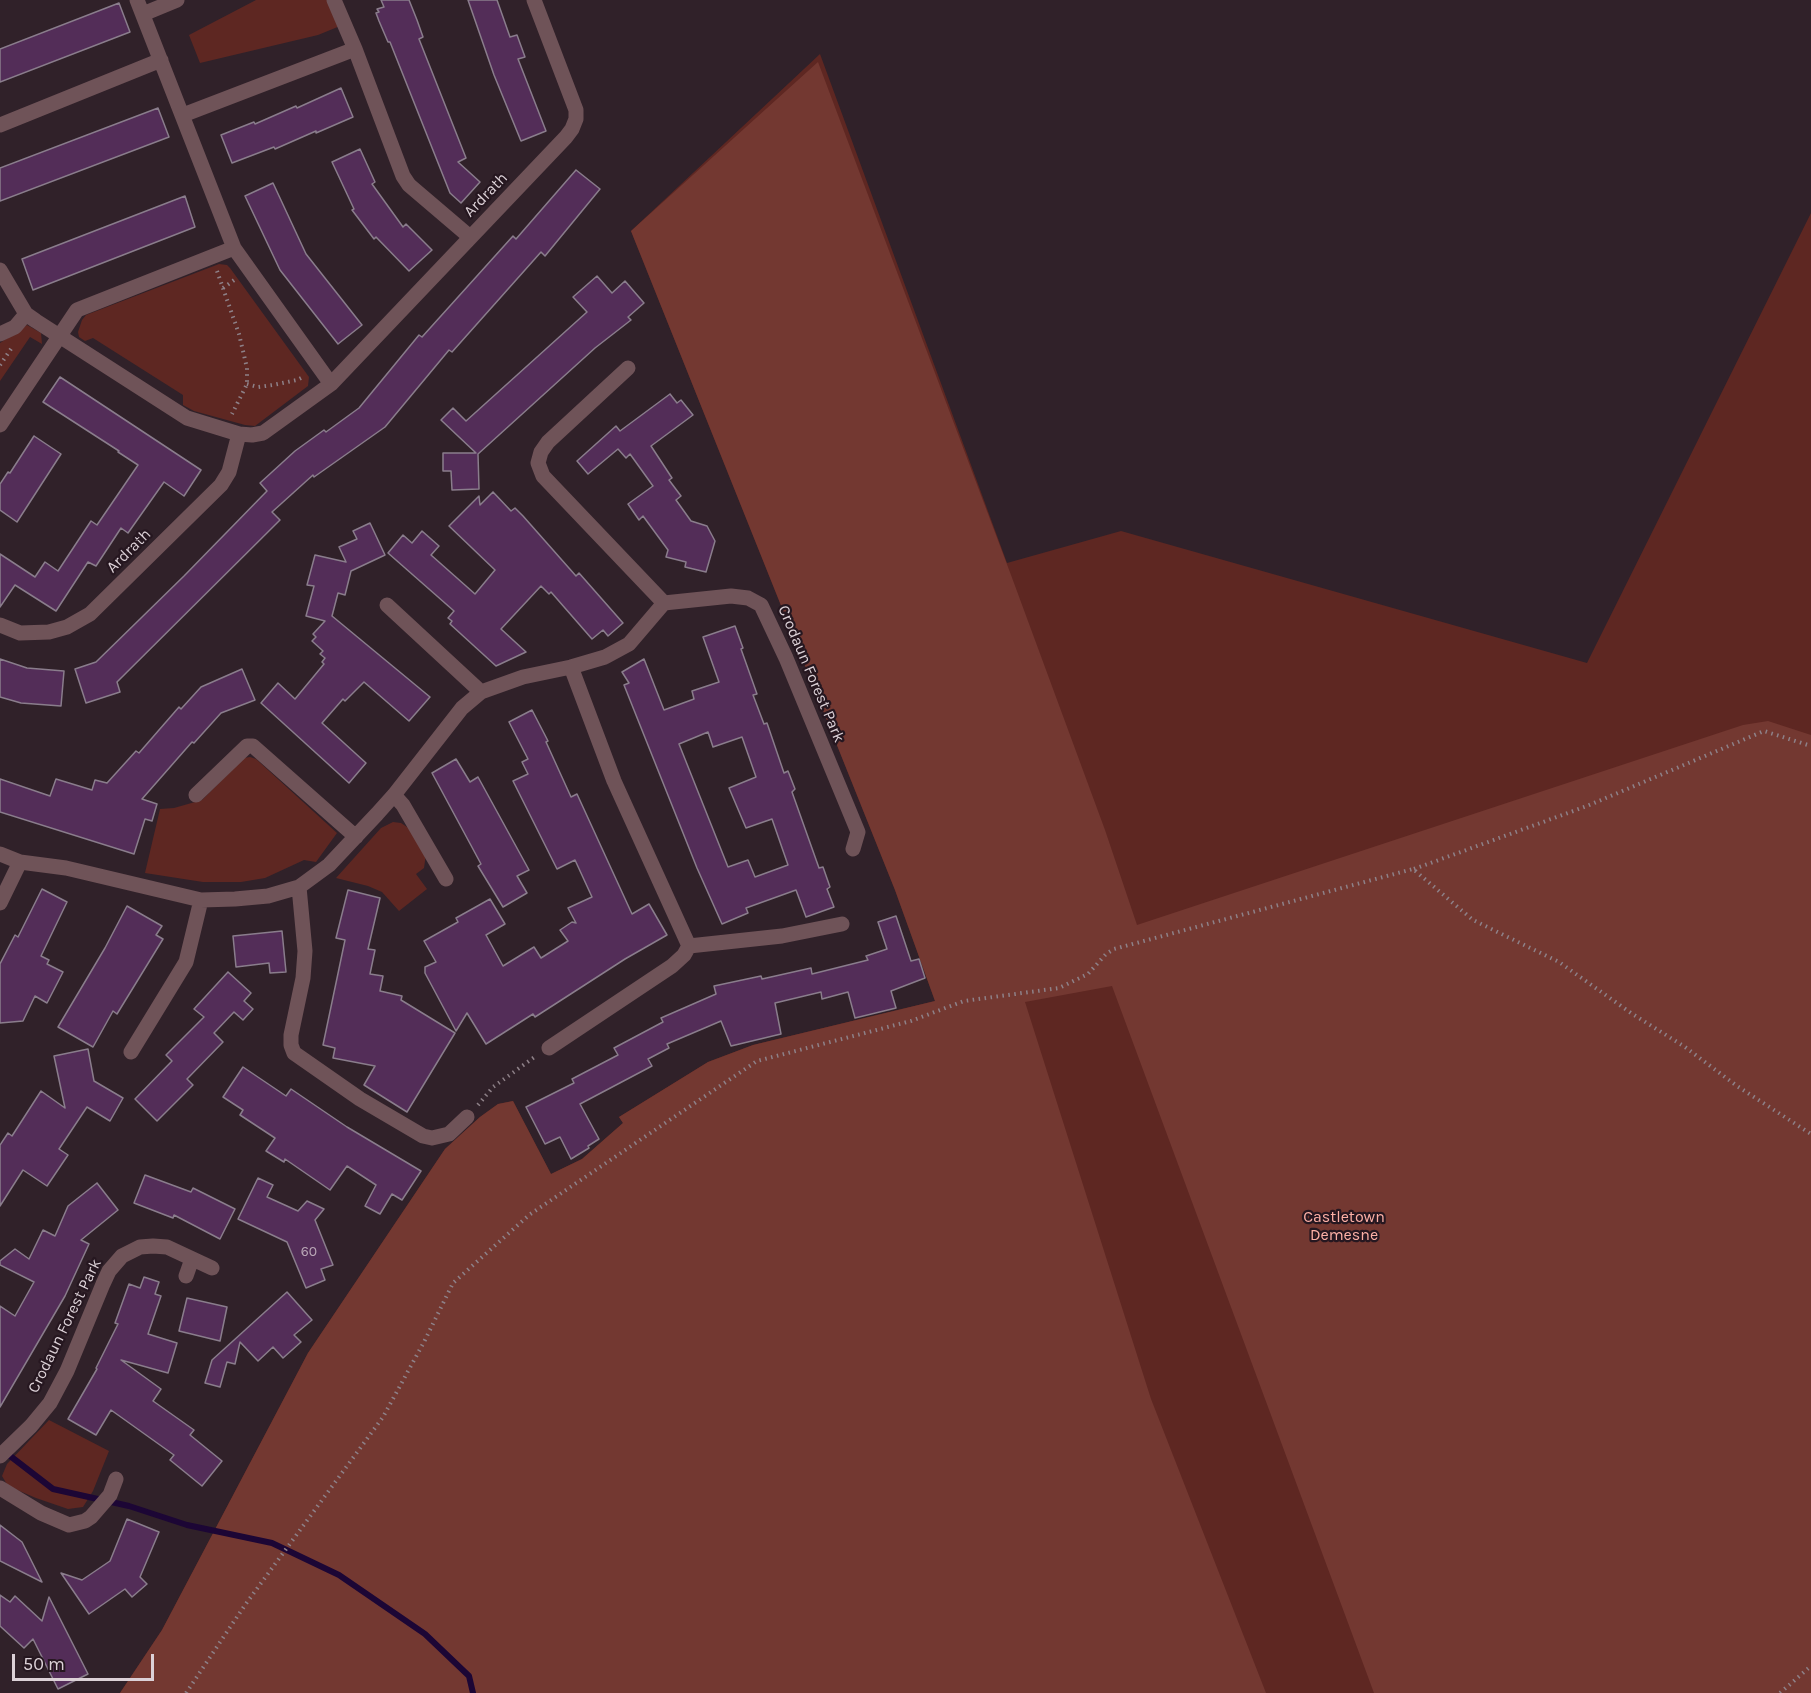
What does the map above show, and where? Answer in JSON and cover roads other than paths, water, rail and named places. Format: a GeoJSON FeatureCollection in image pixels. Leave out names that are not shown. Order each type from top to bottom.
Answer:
{"type":"FeatureCollection","features":[{"type":"Feature","properties":{"kind":"street"},"geometry":{"type":"LineString","coordinates":[[177,0],[140,7],[234,248],[331,384]]}},
{"type":"Feature","properties":{"kind":"street"},"geometry":{"type":"LineString","coordinates":[[333,0],[355,49],[403,176],[409,185],[470,237]]}},
{"type":"Feature","properties":{"kind":"street","name":"Ardrath"},"geometry":{"type":"LineString","coordinates":[[0,270],[26,314],[187,418],[233,432],[252,435],[263,433],[331,384],[572,129],[576,119],[576,110],[534,0]]}},
{"type":"Feature","properties":{"kind":"street"},"geometry":{"type":"LineString","coordinates":[[183,115],[355,49]]}},
{"type":"Feature","properties":{"kind":"street"},"geometry":{"type":"LineString","coordinates":[[0,124],[161,60]]}},
{"type":"Feature","properties":{"kind":"street"},"geometry":{"type":"LineString","coordinates":[[0,425],[77,310],[234,248]]}},
{"type":"Feature","properties":{"kind":"street"},"geometry":{"type":"LineString","coordinates":[[0,334],[15,327],[26,314]]}},
{"type":"Feature","properties":{"kind":"street"},"geometry":{"type":"LineString","coordinates":[[0,854],[20,862],[66,868],[201,900],[268,896],[299,887],[322,872],[356,837],[394,795],[462,708],[481,692],[523,677],[605,657],[629,644],[664,603],[543,476],[538,463],[541,452],[548,442],[628,368]]}},
{"type":"Feature","properties":{"kind":"street","name":"Ardrath"},"geometry":{"type":"LineString","coordinates":[[0,626],[20,633],[40,633],[67,627],[90,614],[221,485],[229,472],[233,432]]}},
{"type":"Feature","properties":{"kind":"street","name":"Crodaun Forest Park"},"geometry":{"type":"LineString","coordinates":[[664,603],[731,596],[748,598],[761,605],[786,658],[858,832],[853,849]]}},
{"type":"Feature","properties":{"kind":"street"},"geometry":{"type":"LineString","coordinates":[[387,605],[481,692]]}},
{"type":"Feature","properties":{"kind":"street"},"geometry":{"type":"LineString","coordinates":[[571,667],[615,784],[689,946]]}},
{"type":"Feature","properties":{"kind":"street"},"geometry":{"type":"LineString","coordinates":[[196,795],[244,748],[253,746],[356,837]]}},
{"type":"Feature","properties":{"kind":"street"},"geometry":{"type":"LineString","coordinates":[[394,795],[403,805],[446,879]]}},
{"type":"Feature","properties":{"kind":"street"},"geometry":{"type":"LineString","coordinates":[[0,903],[20,862]]}},
{"type":"Feature","properties":{"kind":"street"},"geometry":{"type":"LineString","coordinates":[[299,887],[305,951],[303,978],[291,1035],[294,1053],[374,1108],[423,1136],[432,1138],[449,1134],[467,1117]]}},
{"type":"Feature","properties":{"kind":"street"},"geometry":{"type":"LineString","coordinates":[[131,1052],[186,962],[201,900]]}},
{"type":"Feature","properties":{"kind":"street"},"geometry":{"type":"LineString","coordinates":[[689,946],[782,936],[842,924]]}},
{"type":"Feature","properties":{"kind":"street"},"geometry":{"type":"LineString","coordinates":[[549,1048],[672,966],[684,955],[689,946]]}},
{"type":"Feature","properties":{"kind":"street","name":"Crodaun Forest Park"},"geometry":{"type":"LineString","coordinates":[[0,1456],[50,1403],[76,1349],[99,1292],[115,1263],[130,1251],[153,1246],[167,1247],[212,1268]]}},
{"type":"Feature","properties":{"kind":"street"},"geometry":{"type":"LineString","coordinates":[[186,1276],[192,1259]]}},
{"type":"Feature","properties":{"kind":"street"},"geometry":{"type":"LineString","coordinates":[[0,1488],[41,1513],[69,1525],[85,1521],[99,1509],[110,1495],[116,1479]]}},
{"type":"Feature","properties":{"kind":"waterway"},"geometry":{"type":"LineString","coordinates":[[5,1452],[53,1489],[129,1506],[187,1525],[272,1543],[339,1575],[425,1634],[469,1676],[473,1693]]}},
{"type":"Feature","properties":{"kind":"park label","name":"Castletown Demesne"},"geometry":{"type":"Point","coordinates":[1344,1226]}}]}
